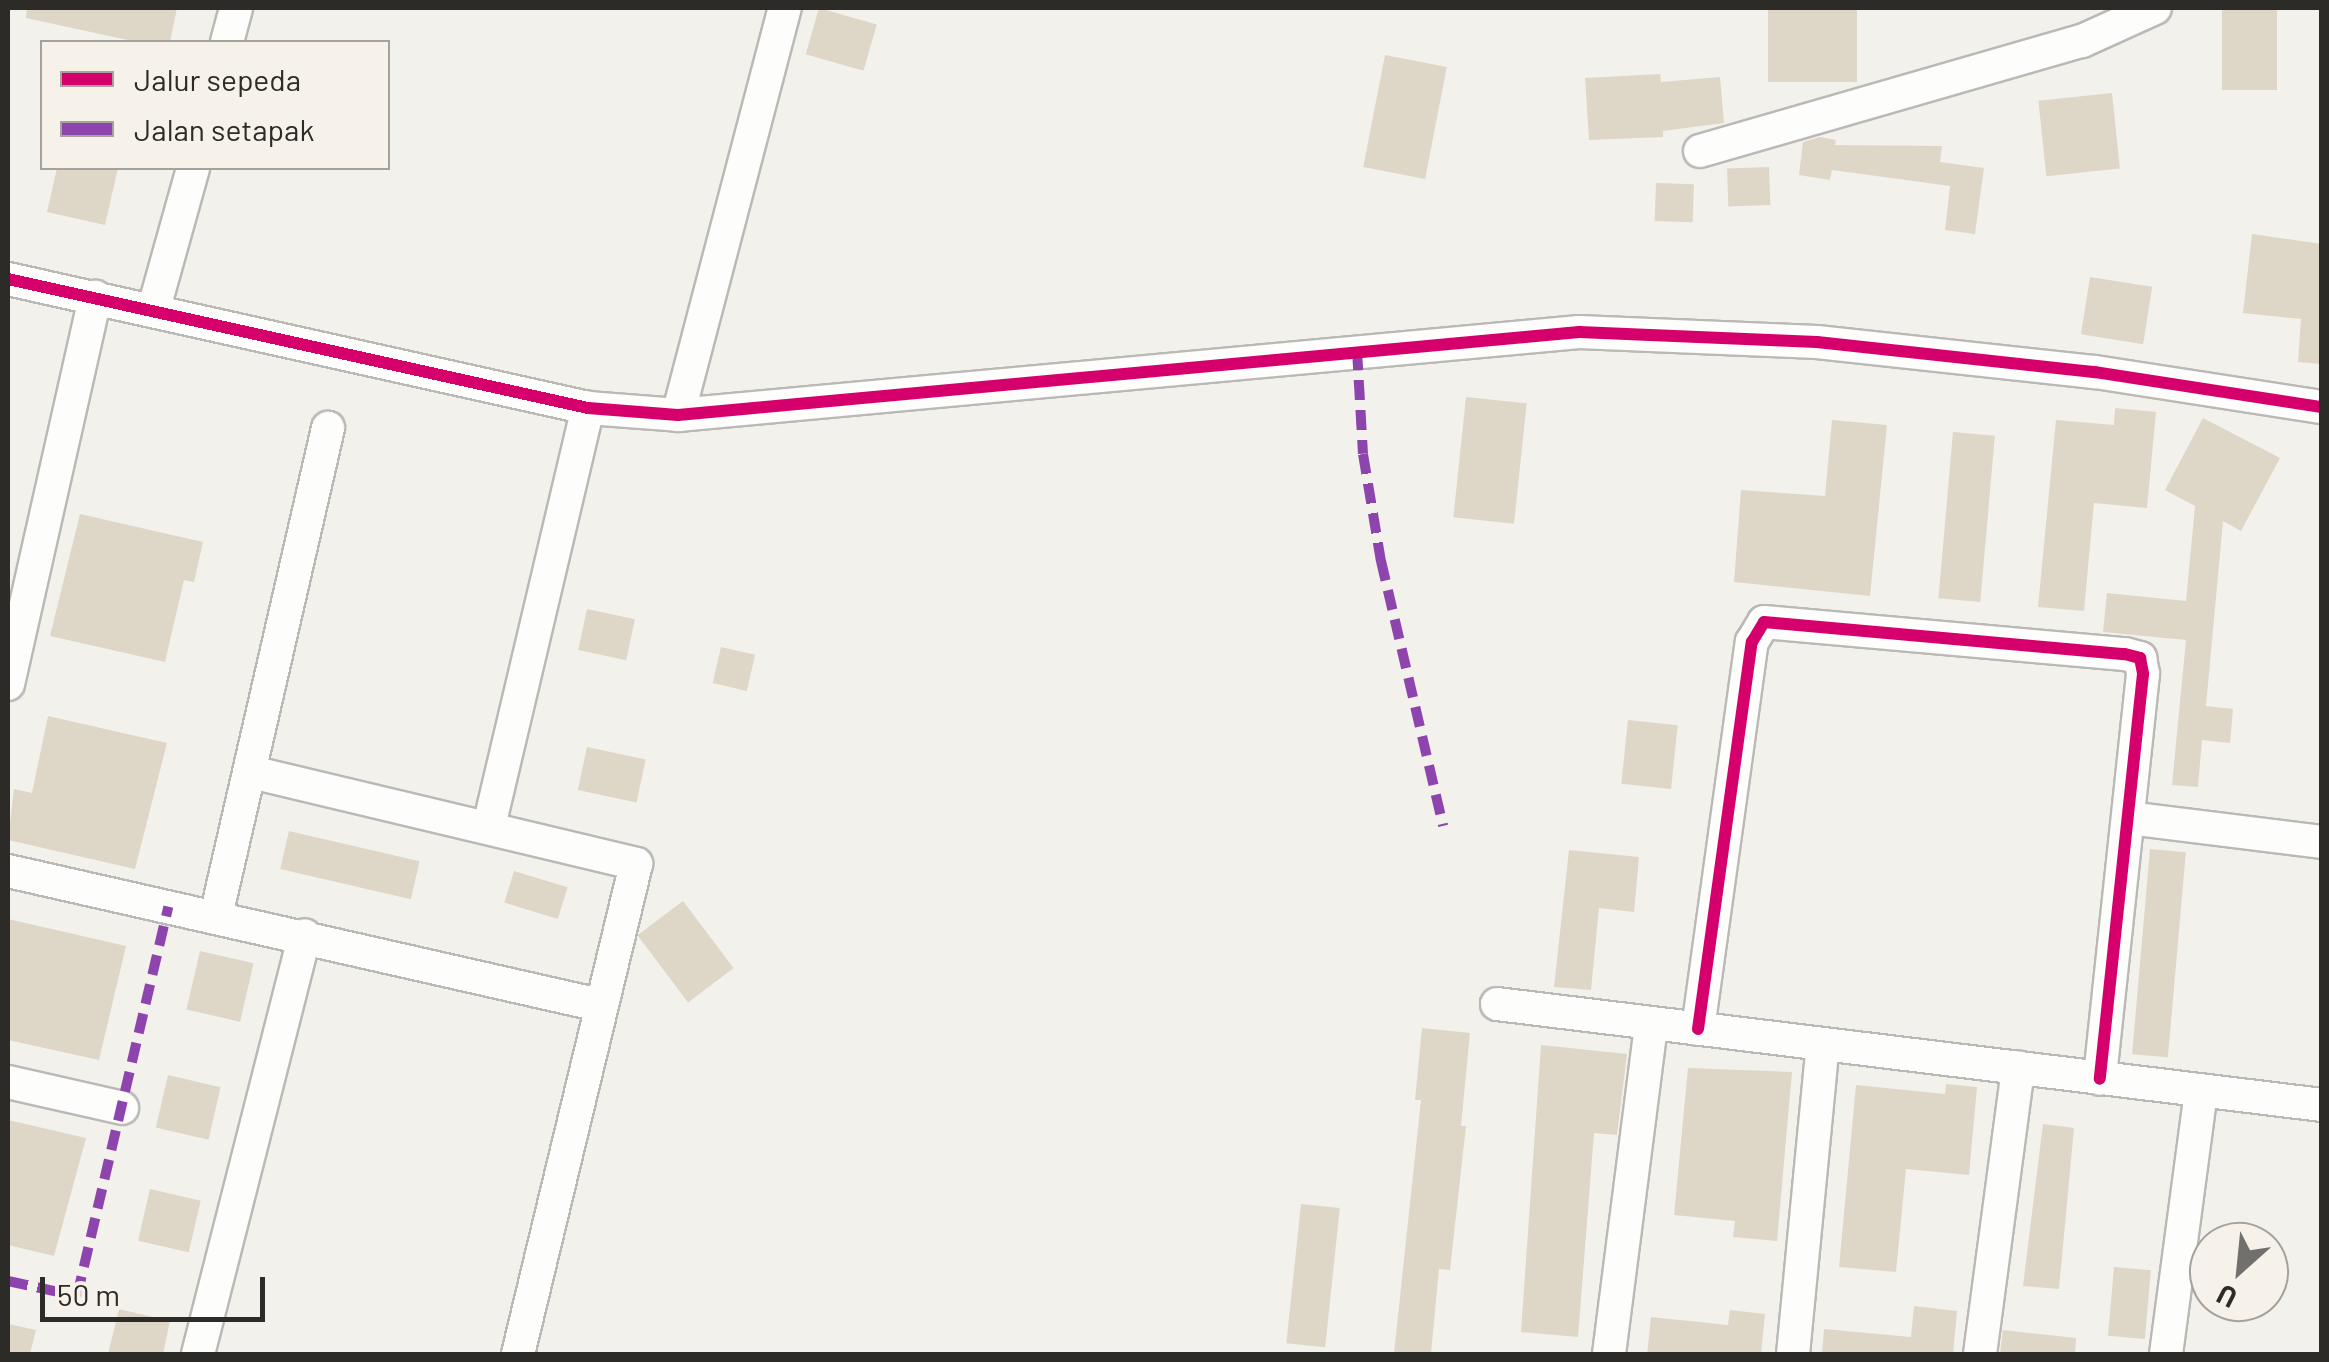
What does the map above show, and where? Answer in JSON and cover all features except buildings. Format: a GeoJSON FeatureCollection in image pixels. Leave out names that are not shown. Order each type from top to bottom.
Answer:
{"type":"FeatureCollection","features":[{"type":"Feature","properties":{"kind":"street"},"geometry":{"type":"LineString","coordinates":[[228,40],[236,8]]}},
{"type":"Feature","properties":{"kind":"street"},"geometry":{"type":"LineString","coordinates":[[678,415],[785,8]]}},
{"type":"Feature","properties":{"kind":"street"},"geometry":{"type":"LineString","coordinates":[[1700,151],[2082,41],[2155,8]]}},
{"type":"Feature","properties":{"kind":"street"},"geometry":{"type":"LineString","coordinates":[[154,308],[192,170]]}},
{"type":"Feature","properties":{"kind":"street"},"geometry":{"type":"LineString","coordinates":[[8,279],[154,308],[588,408],[678,415],[1578,332],[1818,342],[2095,372],[2322,407]]}},
{"type":"Feature","properties":{"kind":"street"},"geometry":{"type":"LineString","coordinates":[[8,684],[95,297]]}},
{"type":"Feature","properties":{"kind":"street"},"geometry":{"type":"LineString","coordinates":[[488,826],[588,408]]}},
{"type":"Feature","properties":{"kind":"street"},"geometry":{"type":"LineString","coordinates":[[216,916],[328,428]]}},
{"type":"Feature","properties":{"kind":"street"},"geometry":{"type":"LineString","coordinates":[[1698,1028],[1752,642],[1764,622],[2140,658],[2129,818],[2100,1078]]}},
{"type":"Feature","properties":{"kind":"street"},"geometry":{"type":"LineString","coordinates":[[250,772],[636,864],[599,1004],[518,1354]]}},
{"type":"Feature","properties":{"kind":"street"},"geometry":{"type":"LineString","coordinates":[[2129,818],[2322,842]]}},
{"type":"Feature","properties":{"kind":"street"},"geometry":{"type":"LineString","coordinates":[[8,871],[599,1004]]}},
{"type":"Feature","properties":{"kind":"street"},"geometry":{"type":"LineString","coordinates":[[198,1354],[305,935]]}},
{"type":"Feature","properties":{"kind":"street"},"geometry":{"type":"LineString","coordinates":[[1497,1004],[2322,1105]]}},
{"type":"Feature","properties":{"kind":"street"},"geometry":{"type":"LineString","coordinates":[[1609,1354],[1651,1024]]}},
{"type":"Feature","properties":{"kind":"street"},"geometry":{"type":"LineString","coordinates":[[1794,1354],[1823,1044]]}},
{"type":"Feature","properties":{"kind":"street"},"geometry":{"type":"LineString","coordinates":[[1980,1354],[2018,1068]]}},
{"type":"Feature","properties":{"kind":"street"},"geometry":{"type":"LineString","coordinates":[[8,1082],[122,1108]]}},
{"type":"Feature","properties":{"kind":"street"},"geometry":{"type":"LineString","coordinates":[[2166,1354],[2200,1091]]}},
{"type":"Feature","properties":{"kind":"marked path"},"geometry":{"type":"LineString","coordinates":[[1357,350],[1363,454],[1381,561],[1443,826]]}},
{"type":"Feature","properties":{"kind":"marked path"},"geometry":{"type":"LineString","coordinates":[[8,1281],[77,1296],[168,907]]}},
{"type":"Feature","properties":{"kind":"cycle path"},"geometry":{"type":"LineString","coordinates":[[8,279],[588,408],[678,415],[1579,332],[1817,342],[2095,372],[2322,407]]}},
{"type":"Feature","properties":{"kind":"cycle path"},"geometry":{"type":"LineString","coordinates":[[1698,1029],[1752,642],[1764,622],[2125,654],[2140,658],[2143,674],[2100,1079]]}}]}
